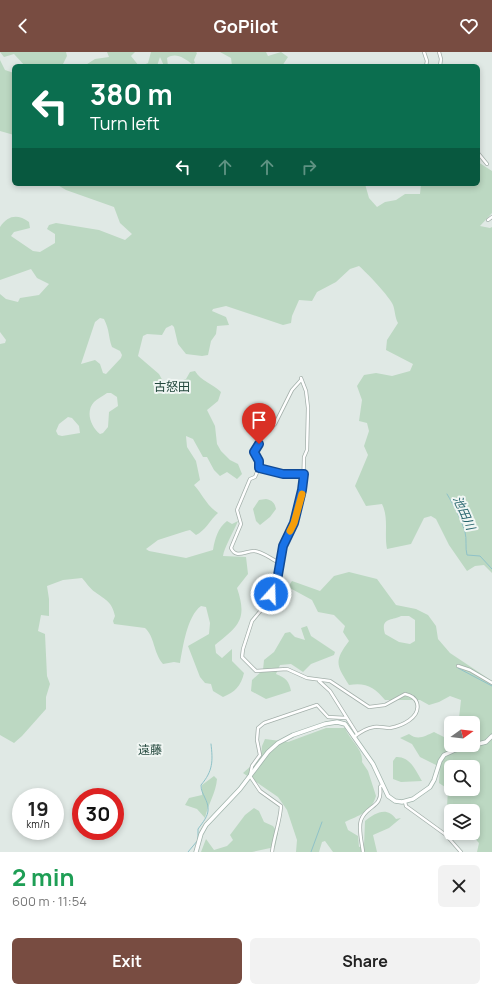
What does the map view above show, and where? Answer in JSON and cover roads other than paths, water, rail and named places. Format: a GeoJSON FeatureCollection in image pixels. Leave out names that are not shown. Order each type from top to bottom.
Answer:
{"type":"FeatureCollection","features":[{"type":"Feature","properties":{"kind":"street"},"geometry":{"type":"LineString","coordinates":[[424,52],[426,64]]}},
{"type":"Feature","properties":{"kind":"street"},"geometry":{"type":"LineString","coordinates":[[439,52],[441,59],[440,64]]}},
{"type":"Feature","properties":{"kind":"street"},"geometry":{"type":"LineString","coordinates":[[480,155],[487,164]]}},
{"type":"Feature","properties":{"kind":"street"},"geometry":{"type":"LineString","coordinates":[[488,220],[492,217]]}},
{"type":"Feature","properties":{"kind":"street"},"geometry":{"type":"LineString","coordinates":[[280,563],[258,551],[239,554],[231,548],[241,524],[237,510],[250,479],[255,477],[259,468],[259,461],[254,452],[261,437],[275,424],[289,395],[301,379],[306,391],[308,404],[307,450],[304,457],[302,490],[294,523],[283,546],[280,563],[275,586],[267,603],[252,622],[243,649],[242,657],[256,671],[287,669],[302,676],[334,682],[369,707],[384,705],[405,694],[416,700],[417,709],[409,721],[392,727],[375,727],[356,736]]}},
{"type":"Feature","properties":{"kind":"street"},"geometry":{"type":"LineString","coordinates":[[259,468],[283,474],[304,474]]}},
{"type":"Feature","properties":{"kind":"street"},"geometry":{"type":"LineString","coordinates":[[458,666],[470,670],[492,683]]}},
{"type":"Feature","properties":{"kind":"street"},"geometry":{"type":"LineString","coordinates":[[319,680],[330,691],[376,770],[382,785],[391,799],[405,802],[430,787],[434,780],[440,760],[444,755],[455,750],[486,742],[492,736]]}},
{"type":"Feature","properties":{"kind":"street"},"geometry":{"type":"LineString","coordinates":[[272,852],[276,826],[280,818],[281,806],[260,791],[250,776],[252,766],[260,755],[257,732],[260,725],[317,705],[328,717],[346,718]]}},
{"type":"Feature","properties":{"kind":"street"},"geometry":{"type":"LineString","coordinates":[[196,852],[201,834],[206,826],[250,776],[268,752],[278,743],[319,726],[340,722],[356,736]]}},
{"type":"Feature","properties":{"kind":"street"},"geometry":{"type":"LineString","coordinates":[[363,852],[360,824],[362,818],[378,802],[381,796],[380,787],[382,785]]}},
{"type":"Feature","properties":{"kind":"street"},"geometry":{"type":"LineString","coordinates":[[405,802],[406,806],[446,835],[462,852]]}},
{"type":"Feature","properties":{"kind":"waterway","name":"池田川"},"geometry":{"type":"LineString","coordinates":[[447,494],[465,532],[467,555],[480,556],[492,569]]}},
{"type":"Feature","properties":{"kind":"waterway"},"geometry":{"type":"LineString","coordinates":[[458,668],[492,686]]}},
{"type":"Feature","properties":{"kind":"waterway"},"geometry":{"type":"LineString","coordinates":[[188,852],[198,840],[198,829],[206,818],[208,811],[201,785],[208,775],[211,766],[211,744]]}},
{"type":"Feature","properties":{"kind":"waterway"},"geometry":{"type":"LineString","coordinates":[[311,852],[322,822]]}},
{"type":"Feature","properties":{"kind":"district","name":"古怒田"},"geometry":{"type":"Point","coordinates":[172,387]}},
{"type":"Feature","properties":{"kind":"district","name":"遠藤"},"geometry":{"type":"Point","coordinates":[150,750]}}]}
